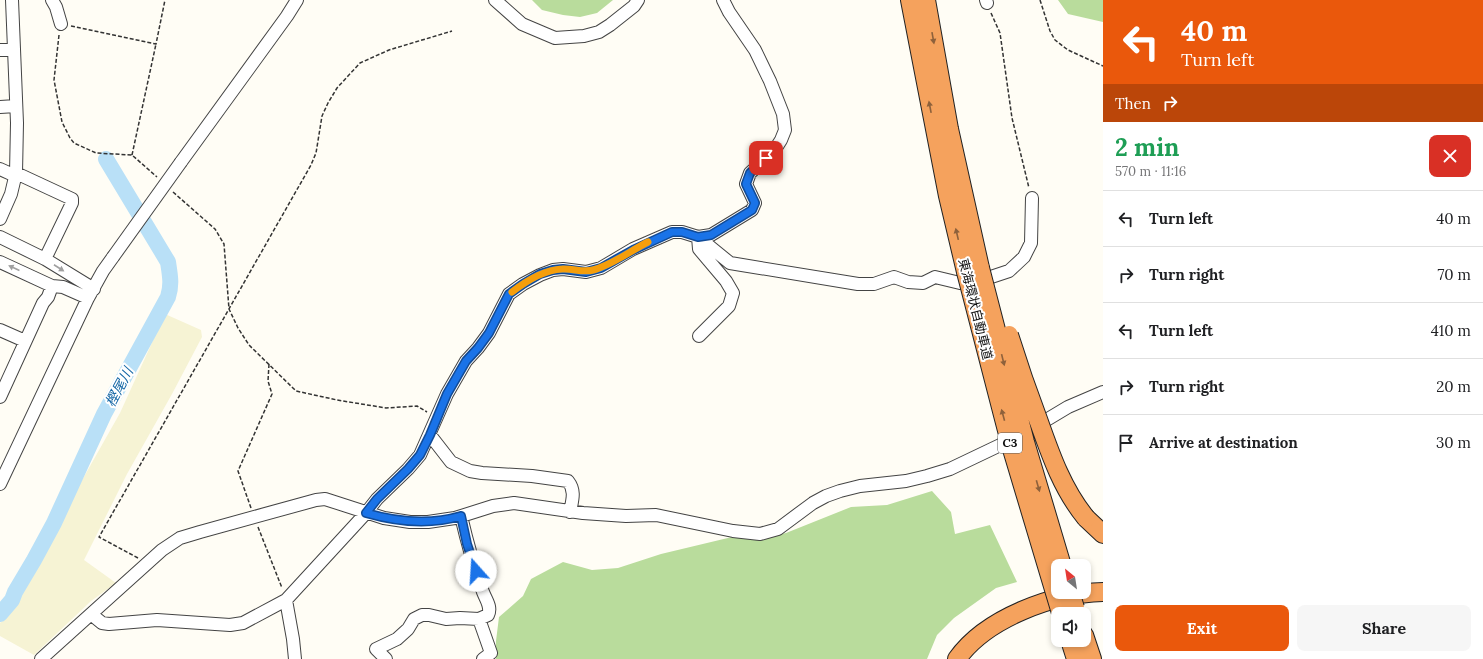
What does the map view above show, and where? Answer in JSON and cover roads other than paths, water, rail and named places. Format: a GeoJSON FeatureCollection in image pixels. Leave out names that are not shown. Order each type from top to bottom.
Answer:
{"type":"FeatureCollection","features":[{"type":"Feature","properties":{"kind":"highway","name":"東海環状自動車道"},"geometry":{"type":"LineString","coordinates":[[910,0],[948,196],[978,269],[1025,442],[1060,559]]}},
{"type":"Feature","properties":{"kind":"highway","name":"東海環状自動車道"},"geometry":{"type":"LineString","coordinates":[[926,0],[949,129],[978,269],[1011,446],[1064,607]]}},
{"type":"Feature","properties":{"kind":"highway"},"geometry":{"type":"LineString","coordinates":[[978,269],[1016,360],[1051,456],[1071,497],[1086,518],[1103,534]]}},
{"type":"Feature","properties":{"kind":"highway"},"geometry":{"type":"LineString","coordinates":[[1091,583],[1103,582]]}},
{"type":"Feature","properties":{"kind":"highway"},"geometry":{"type":"LineString","coordinates":[[943,659],[964,634],[988,616],[1019,600],[1051,589]]}},
{"type":"Feature","properties":{"kind":"highway"},"geometry":{"type":"LineString","coordinates":[[957,659],[962,652],[981,634],[1026,609],[1042,602],[1064,596],[1079,593],[1103,592]]}},
{"type":"Feature","properties":{"kind":"highway"},"geometry":{"type":"LineString","coordinates":[[1065,647],[1068,659]]}},
{"type":"Feature","properties":{"kind":"highway"},"geometry":{"type":"LineString","coordinates":[[1072,647],[1076,659]]}},
{"type":"Feature","properties":{"kind":"highway"},"geometry":{"type":"LineString","coordinates":[[1088,647],[1092,659]]}},
{"type":"Feature","properties":{"kind":"street"},"geometry":{"type":"LineString","coordinates":[[0,219],[11,194],[16,173],[17,123],[12,0]]}},
{"type":"Feature","properties":{"kind":"street"},"geometry":{"type":"LineString","coordinates":[[52,0],[56,6],[61,24]]}},
{"type":"Feature","properties":{"kind":"street"},"geometry":{"type":"LineString","coordinates":[[0,484],[5,462],[91,294],[113,257],[297,0]]}},
{"type":"Feature","properties":{"kind":"street"},"geometry":{"type":"LineString","coordinates":[[495,0],[522,24],[555,38],[584,36],[599,32],[634,6],[638,0]]}},
{"type":"Feature","properties":{"kind":"street"},"geometry":{"type":"LineString","coordinates":[[698,237],[711,235],[752,210],[755,203],[746,184],[750,173],[774,151],[785,130],[783,114],[770,81],[755,50],[729,12],[723,0]]}},
{"type":"Feature","properties":{"kind":"street"},"geometry":{"type":"LineString","coordinates":[[0,50],[14,50]]}},
{"type":"Feature","properties":{"kind":"street"},"geometry":{"type":"LineString","coordinates":[[0,107],[16,106]]}},
{"type":"Feature","properties":{"kind":"street"},"geometry":{"type":"LineString","coordinates":[[0,169],[10,174],[16,173],[72,199],[72,203],[45,259]]}},
{"type":"Feature","properties":{"kind":"street"},"geometry":{"type":"LineString","coordinates":[[90,614],[102,623],[109,624],[158,620],[235,625],[255,617],[286,599],[366,513],[377,499],[408,469],[420,455],[447,394],[466,361],[489,333],[509,294],[540,274],[563,269],[586,272],[601,268],[633,250],[672,232],[682,232],[698,237],[730,263],[742,266],[858,284],[874,284],[894,277],[908,282],[923,283],[935,277],[960,283],[988,278],[1009,271],[1024,257],[1031,243],[1032,198]]}},
{"type":"Feature","properties":{"kind":"street"},"geometry":{"type":"LineString","coordinates":[[0,237],[45,259],[91,294]]}},
{"type":"Feature","properties":{"kind":"street"},"geometry":{"type":"LineString","coordinates":[[698,237],[699,249],[726,281],[733,293],[728,306],[699,336]]}},
{"type":"Feature","properties":{"kind":"street"},"geometry":{"type":"LineString","coordinates":[[0,262],[52,286],[63,287],[91,294]]}},
{"type":"Feature","properties":{"kind":"street"},"geometry":{"type":"LineString","coordinates":[[0,396],[52,286]]}},
{"type":"Feature","properties":{"kind":"street"},"geometry":{"type":"LineString","coordinates":[[0,330],[25,341]]}},
{"type":"Feature","properties":{"kind":"street"},"geometry":{"type":"LineString","coordinates":[[41,659],[162,550],[180,538],[299,504],[325,499],[384,518],[410,522],[428,522],[461,516],[493,506],[514,503],[570,512],[626,516],[656,515],[751,534],[768,532],[778,530],[814,503],[826,496],[840,491],[860,486],[906,481],[950,469],[1029,431],[1068,407],[1103,392]]}},
{"type":"Feature","properties":{"kind":"street"},"geometry":{"type":"LineString","coordinates":[[430,435],[451,462],[470,471],[532,476],[568,481],[572,487],[573,494],[570,512]]}},
{"type":"Feature","properties":{"kind":"street"},"geometry":{"type":"LineString","coordinates":[[386,659],[376,649],[397,639],[408,629],[414,619],[422,615],[429,615],[446,620],[460,618],[479,619],[488,615],[490,611],[467,544],[461,516]]}},
{"type":"Feature","properties":{"kind":"street"},"geometry":{"type":"LineString","coordinates":[[286,599],[294,639],[295,659]]}},
{"type":"Feature","properties":{"kind":"street"},"geometry":{"type":"LineString","coordinates":[[479,619],[491,653],[483,659]]}},
{"type":"Feature","properties":{"kind":"waterway","name":"樫尾川"},"geometry":{"type":"LineString","coordinates":[[0,614],[12,600],[54,523],[104,414],[169,293],[170,280],[168,262],[106,159]]}}]}
